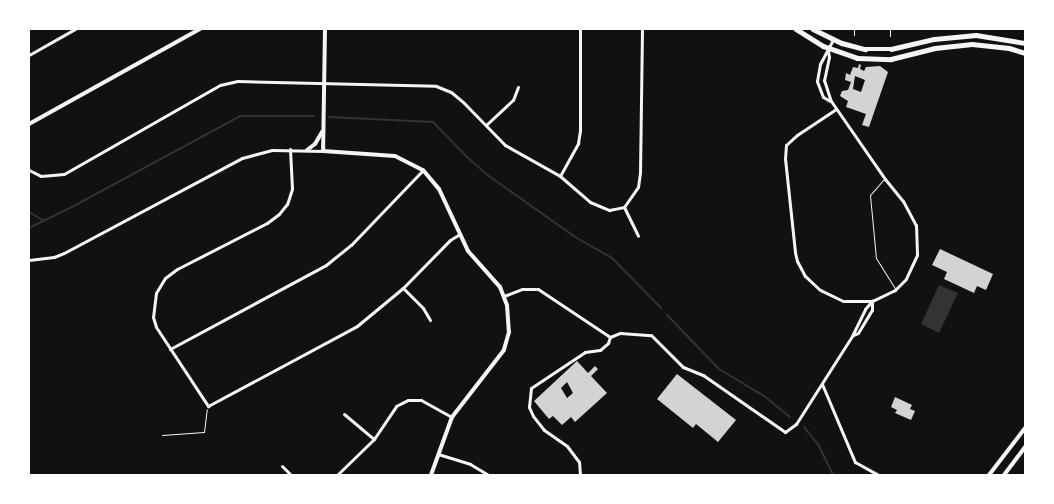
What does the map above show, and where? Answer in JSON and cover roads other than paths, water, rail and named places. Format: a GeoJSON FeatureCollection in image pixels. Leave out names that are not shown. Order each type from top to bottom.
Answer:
{"type":"FeatureCollection","features":[{"type":"Feature","properties":{"kind":"main road"},"geometry":{"type":"LineString","coordinates":[[796,29],[829,50],[857,58],[891,59],[955,45],[986,45],[1009,48],[1025,53]]}},
{"type":"Feature","properties":{"kind":"main road"},"geometry":{"type":"LineString","coordinates":[[813,29],[832,40],[856,47],[881,50],[968,35],[996,36],[1025,43]]}},
{"type":"Feature","properties":{"kind":"street"},"geometry":{"type":"LineString","coordinates":[[29,55],[75,29]]}},
{"type":"Feature","properties":{"kind":"street"},"geometry":{"type":"LineString","coordinates":[[29,124],[200,29]]}},
{"type":"Feature","properties":{"kind":"street"},"geometry":{"type":"LineString","coordinates":[[323,151],[325,29]]}},
{"type":"Feature","properties":{"kind":"street"},"geometry":{"type":"LineString","coordinates":[[560,176],[578,143],[580,131],[580,29]]}},
{"type":"Feature","properties":{"kind":"street"},"geometry":{"type":"LineString","coordinates":[[29,170],[41,176],[64,174],[220,85],[238,81],[436,86],[451,92],[504,144],[560,176],[590,202],[600,208],[609,210],[624,208],[638,187],[640,173],[642,29]]}},
{"type":"Feature","properties":{"kind":"street"},"geometry":{"type":"LineString","coordinates":[[580,475],[579,462],[567,446],[544,430],[533,416],[529,407],[531,388],[585,352],[600,350],[608,343],[610,337],[620,333],[651,335],[683,367],[703,375],[782,432],[793,428],[852,336],[865,309],[872,301],[895,290],[906,279],[912,268],[918,242],[916,225],[911,213],[831,101],[824,80],[832,40]]}},
{"type":"Feature","properties":{"kind":"street"},"geometry":{"type":"LineString","coordinates":[[829,50],[824,54],[820,64],[817,81],[823,97],[831,101]]}},
{"type":"Feature","properties":{"kind":"street"},"geometry":{"type":"LineString","coordinates":[[486,125],[513,100],[518,87]]}},
{"type":"Feature","properties":{"kind":"street"},"geometry":{"type":"LineString","coordinates":[[836,109],[797,135],[786,145],[785,159],[795,252],[797,261],[805,276],[820,290],[843,301],[872,301]]}},
{"type":"Feature","properties":{"kind":"street"},"geometry":{"type":"LineString","coordinates":[[307,150],[316,143],[323,130]]}},
{"type":"Feature","properties":{"kind":"street"},"geometry":{"type":"LineString","coordinates":[[290,149],[292,189],[287,204],[279,214],[267,223],[177,269],[165,278],[156,294],[153,317],[156,327],[208,406],[357,326],[403,288],[450,240],[460,234]]}},
{"type":"Feature","properties":{"kind":"street"},"geometry":{"type":"LineString","coordinates":[[29,260],[54,258],[242,158],[267,150],[290,149],[395,156],[423,170],[435,184],[468,251],[493,278],[504,296],[509,318],[504,350],[452,416],[431,475]]}},
{"type":"Feature","properties":{"kind":"street"},"geometry":{"type":"LineString","coordinates":[[170,349],[326,265],[351,245],[423,170]]}},
{"type":"Feature","properties":{"kind":"street"},"geometry":{"type":"LineString","coordinates":[[624,208],[638,236]]}},
{"type":"Feature","properties":{"kind":"street"},"geometry":{"type":"LineString","coordinates":[[403,288],[424,308],[430,320]]}},
{"type":"Feature","properties":{"kind":"street"},"geometry":{"type":"LineString","coordinates":[[504,296],[522,289],[538,289],[610,337]]}},
{"type":"Feature","properties":{"kind":"street"},"geometry":{"type":"LineString","coordinates":[[852,336],[858,333],[872,310],[872,301]]}},
{"type":"Feature","properties":{"kind":"street"},"geometry":{"type":"LineString","coordinates":[[822,384],[855,462],[878,475]]}},
{"type":"Feature","properties":{"kind":"street"},"geometry":{"type":"LineString","coordinates":[[337,475],[374,439],[396,406],[408,400],[421,400],[452,416]]}},
{"type":"Feature","properties":{"kind":"street"},"geometry":{"type":"LineString","coordinates":[[344,414],[374,439]]}},
{"type":"Feature","properties":{"kind":"street"},"geometry":{"type":"LineString","coordinates":[[989,475],[1025,428]]}},
{"type":"Feature","properties":{"kind":"street"},"geometry":{"type":"LineString","coordinates":[[1004,475],[1025,447]]}},
{"type":"Feature","properties":{"kind":"street"},"geometry":{"type":"LineString","coordinates":[[438,454],[470,464],[488,475]]}},
{"type":"Feature","properties":{"kind":"street"},"geometry":{"type":"LineString","coordinates":[[282,466],[291,475]]}},
{"type":"Feature","properties":{"kind":"lane"},"geometry":{"type":"LineString","coordinates":[[854,29],[854,35]]}},
{"type":"Feature","properties":{"kind":"lane"},"geometry":{"type":"LineString","coordinates":[[890,29],[890,36]]}},
{"type":"Feature","properties":{"kind":"lane"},"geometry":{"type":"LineString","coordinates":[[885,179],[870,195],[872,221],[876,258],[895,290]]}},
{"type":"Feature","properties":{"kind":"waterway"},"geometry":{"type":"LineString","coordinates":[[29,228],[72,207],[240,116],[314,116]]}},
{"type":"Feature","properties":{"kind":"waterway"},"geometry":{"type":"LineString","coordinates":[[329,117],[433,122],[467,157],[489,176],[575,237],[612,258],[661,308]]}},
{"type":"Feature","properties":{"kind":"waterway"},"geometry":{"type":"LineString","coordinates":[[29,212],[43,220]]}},
{"type":"Feature","properties":{"kind":"waterway"},"geometry":{"type":"LineString","coordinates":[[667,315],[719,369],[764,396],[790,417]]}},
{"type":"Feature","properties":{"kind":"waterway"},"geometry":{"type":"LineString","coordinates":[[804,427],[818,444],[833,475]]}}]}
